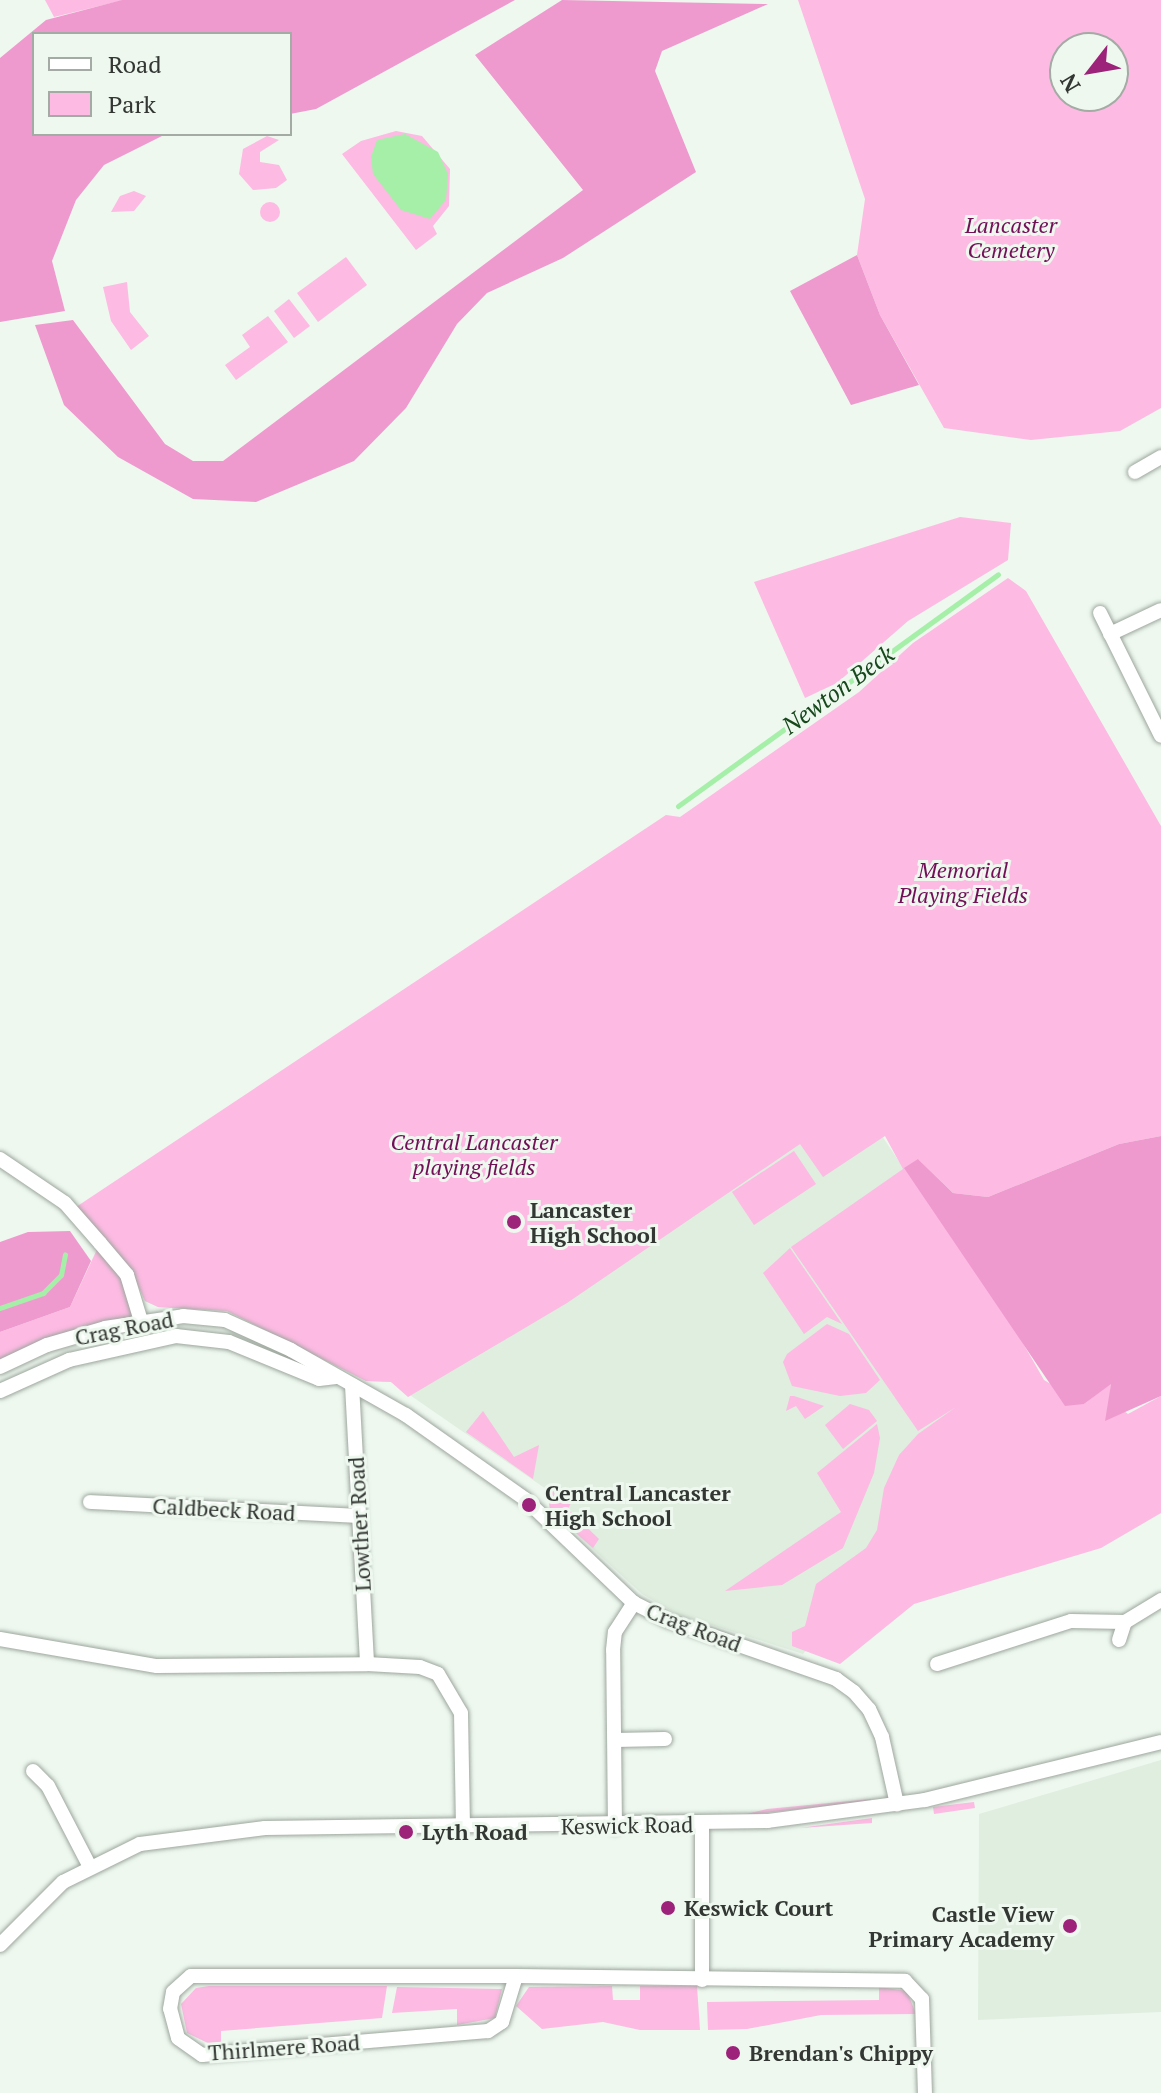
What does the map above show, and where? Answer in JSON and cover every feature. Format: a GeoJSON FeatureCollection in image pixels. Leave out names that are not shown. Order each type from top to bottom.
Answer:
{"type":"FeatureCollection","features":[{"type":"Feature","properties":{"kind":"street"},"geometry":{"type":"LineString","coordinates":[[1135,472],[1161,457]]}},
{"type":"Feature","properties":{"kind":"street"},"geometry":{"type":"LineString","coordinates":[[1110,634],[1161,610]]}},
{"type":"Feature","properties":{"kind":"street"},"geometry":{"type":"LineString","coordinates":[[1100,613],[1161,736]]}},
{"type":"Feature","properties":{"kind":"street"},"geometry":{"type":"LineString","coordinates":[[0,1159],[65,1203],[100,1243],[127,1275],[141,1321]]}},
{"type":"Feature","properties":{"kind":"street","name":"Crag Road"},"geometry":{"type":"LineString","coordinates":[[0,1367],[47,1345],[141,1321],[183,1316],[225,1320],[352,1385],[429,1430],[525,1499],[634,1603],[667,1620],[836,1679],[854,1692],[869,1709],[882,1737],[897,1804]]}},
{"type":"Feature","properties":{"kind":"street","name":"Crag Road"},"geometry":{"type":"LineString","coordinates":[[0,1391],[69,1360],[176,1336],[229,1342],[319,1379],[337,1377]]}},
{"type":"Feature","properties":{"kind":"street","name":"Lowther Road"},"geometry":{"type":"LineString","coordinates":[[352,1385],[367,1664]]}},
{"type":"Feature","properties":{"kind":"street","name":"Caldbeck Road"},"geometry":{"type":"LineString","coordinates":[[90,1502],[357,1516]]}},
{"type":"Feature","properties":{"kind":"street"},"geometry":{"type":"LineString","coordinates":[[937,1664],[1071,1621],[1125,1622],[1161,1600]]}},
{"type":"Feature","properties":{"kind":"street"},"geometry":{"type":"LineString","coordinates":[[615,1827],[615,1632],[634,1603]]}},
{"type":"Feature","properties":{"kind":"street"},"geometry":{"type":"LineString","coordinates":[[1119,1640],[1125,1622]]}},
{"type":"Feature","properties":{"kind":"street"},"geometry":{"type":"LineString","coordinates":[[0,1639],[157,1666],[367,1664],[420,1667],[438,1674],[451,1690],[461,1713],[463,1826]]}},
{"type":"Feature","properties":{"kind":"street"},"geometry":{"type":"LineString","coordinates":[[615,1740],[665,1739]]}},
{"type":"Feature","properties":{"kind":"street","name":"Keswick Road"},"geometry":{"type":"LineString","coordinates":[[0,1945],[45,1896],[90,1867],[140,1844],[265,1828],[702,1824],[897,1804],[1161,1742]]}},
{"type":"Feature","properties":{"kind":"street"},"geometry":{"type":"LineString","coordinates":[[33,1771],[48,1786],[90,1867]]}},
{"type":"Feature","properties":{"kind":"street"},"geometry":{"type":"LineString","coordinates":[[702,1824],[702,1980]]}},
{"type":"Feature","properties":{"kind":"street","name":"Thirlmere Road"},"geometry":{"type":"LineString","coordinates":[[516,1976],[502,2022],[488,2031],[202,2055],[178,2038],[170,2009],[173,1992],[191,1976],[516,1976],[905,1981],[922,1999],[925,2093]]}},
{"type":"Feature","properties":{"kind":"shaded area"},"geometry":{"type":"Polygon","coordinates":[[[122,0],[515,0],[316,109],[292,114],[292,32],[32,32],[32,136],[162,136],[104,165],[76,200],[52,261],[65,311],[0,322],[0,58],[46,20],[122,0]]]}},
{"type":"Feature","properties":{"kind":"shaded area"},"geometry":{"type":"Polygon","coordinates":[[[562,0],[768,4],[662,51],[655,71],[696,172],[563,258],[487,293],[457,324],[406,408],[354,461],[256,502],[193,499],[118,457],[64,405],[35,325],[73,320],[165,444],[193,461],[223,461],[583,190],[475,55],[562,0]]]}},
{"type":"Feature","properties":{"kind":"shaded area"},"geometry":{"type":"Polygon","coordinates":[[[405,134],[438,152],[448,174],[446,200],[430,219],[401,210],[373,174],[371,157],[377,140],[405,134]]]}},
{"type":"Feature","properties":{"kind":"shaded area"},"geometry":{"type":"Polygon","coordinates":[[[857,255],[880,315],[919,385],[851,405],[790,291],[857,255]]]}},
{"type":"Feature","properties":{"kind":"shaded area","name":"Lancaster High School"},"geometry":{"type":"Polygon","coordinates":[[[666,815],[1030,1356],[914,1521],[803,1654],[677,1614],[642,1594],[550,1510],[546,1489],[391,1382],[366,1381],[227,1311],[158,1307],[145,1301],[132,1273],[666,815]]]}},
{"type":"Feature","properties":{"kind":"shaded area"},"geometry":{"type":"Polygon","coordinates":[[[1161,1136],[1161,1396],[1105,1421],[1111,1384],[1084,1404],[1065,1406],[904,1168],[918,1159],[953,1193],[988,1197],[1119,1144],[1161,1136]]]}},
{"type":"Feature","properties":{"kind":"shaded area"},"geometry":{"type":"Polygon","coordinates":[[[70,1231],[91,1261],[70,1307],[0,1332],[0,1242],[28,1232],[70,1231]]]}},
{"type":"Feature","properties":{"kind":"shaded area","name":"Castle View Primary Academy"},"geometry":{"type":"Polygon","coordinates":[[[1161,1760],[1161,2012],[978,2020],[979,1814],[1161,1760]]]}},
{"type":"Feature","properties":{"kind":"green space"},"geometry":{"type":"Polygon","coordinates":[[[45,0],[124,0],[54,17],[45,0]]]}},
{"type":"Feature","properties":{"kind":"green space","name":"Lancaster Cemetery"},"geometry":{"type":"Polygon","coordinates":[[[798,0],[1161,0],[1161,408],[1120,431],[1031,440],[944,428],[880,315],[857,255],[865,199],[798,0]]]}},
{"type":"Feature","properties":{"kind":"green space"},"geometry":{"type":"Polygon","coordinates":[[[396,131],[422,136],[450,169],[449,206],[433,226],[437,234],[416,250],[342,154],[361,141],[396,131]]]}},
{"type":"Feature","properties":{"kind":"green space"},"geometry":{"type":"Polygon","coordinates":[[[267,136],[279,140],[260,152],[260,162],[279,165],[287,180],[276,188],[253,190],[239,174],[243,149],[267,136]]]}},
{"type":"Feature","properties":{"kind":"green space"},"geometry":{"type":"Polygon","coordinates":[[[134,191],[146,196],[134,211],[111,212],[120,196],[134,191]]]}},
{"type":"Feature","properties":{"kind":"green space"},"geometry":{"type":"Polygon","coordinates":[[[266,202],[274,202],[280,212],[274,222],[266,222],[260,216],[260,208],[266,202]]]}},
{"type":"Feature","properties":{"kind":"green space"},"geometry":{"type":"Polygon","coordinates":[[[346,257],[367,285],[318,322],[297,293],[346,257]]]}},
{"type":"Feature","properties":{"kind":"green space"},"geometry":{"type":"Polygon","coordinates":[[[127,282],[130,312],[149,336],[131,350],[111,321],[103,287],[127,282]]]}},
{"type":"Feature","properties":{"kind":"green space"},"geometry":{"type":"Polygon","coordinates":[[[289,299],[310,326],[294,338],[274,311],[289,299]]]}},
{"type":"Feature","properties":{"kind":"green space"},"geometry":{"type":"Polygon","coordinates":[[[268,316],[288,342],[236,380],[225,365],[250,347],[242,335],[268,316]]]}},
{"type":"Feature","properties":{"kind":"green space"},"geometry":{"type":"Polygon","coordinates":[[[960,517],[1011,523],[1008,560],[908,621],[837,683],[805,698],[754,582],[960,517]]]}},
{"type":"Feature","properties":{"kind":"green space"},"geometry":{"type":"Polygon","coordinates":[[[1008,578],[1026,591],[1161,826],[1161,1136],[1119,1144],[988,1197],[953,1193],[918,1159],[1044,1380],[1084,1404],[1111,1383],[1110,1400],[1128,1414],[1161,1396],[1161,1513],[1101,1548],[914,1604],[840,1664],[792,1646],[792,1632],[805,1626],[816,1584],[866,1548],[877,1530],[884,1488],[899,1455],[918,1434],[956,1407],[918,1431],[791,1247],[903,1169],[885,1136],[823,1177],[800,1144],[567,1303],[408,1397],[391,1382],[366,1381],[227,1311],[158,1307],[145,1301],[132,1273],[76,1207],[666,815],[680,817],[859,692],[913,643],[1008,578]]]}},
{"type":"Feature","properties":{"kind":"green space"},"geometry":{"type":"Polygon","coordinates":[[[794,1151],[816,1184],[754,1225],[732,1192],[794,1151]]]}},
{"type":"Feature","properties":{"kind":"green space"},"geometry":{"type":"Polygon","coordinates":[[[100,1243],[127,1275],[141,1321],[0,1367],[0,1332],[70,1307],[100,1243]]]}},
{"type":"Feature","properties":{"kind":"green space"},"geometry":{"type":"Polygon","coordinates":[[[790,1248],[842,1324],[827,1317],[804,1334],[763,1273],[790,1248]]]}},
{"type":"Feature","properties":{"kind":"green space"},"geometry":{"type":"Polygon","coordinates":[[[827,1324],[849,1334],[880,1380],[866,1393],[840,1396],[792,1386],[783,1362],[787,1354],[827,1324]]]}},
{"type":"Feature","properties":{"kind":"green space"},"geometry":{"type":"Polygon","coordinates":[[[790,1396],[824,1406],[805,1419],[796,1406],[786,1411],[790,1396]]]}},
{"type":"Feature","properties":{"kind":"green space"},"geometry":{"type":"Polygon","coordinates":[[[850,1404],[869,1410],[877,1421],[843,1449],[825,1425],[850,1404]]]}},
{"type":"Feature","properties":{"kind":"green space"},"geometry":{"type":"Polygon","coordinates":[[[483,1411],[514,1457],[539,1445],[533,1479],[466,1432],[483,1411]]]}},
{"type":"Feature","properties":{"kind":"green space"},"geometry":{"type":"Polygon","coordinates":[[[877,1424],[880,1438],[874,1473],[843,1548],[782,1585],[725,1591],[841,1512],[817,1473],[877,1424]]]}},
{"type":"Feature","properties":{"kind":"green space"},"geometry":{"type":"Polygon","coordinates":[[[560,1486],[574,1497],[568,1509],[599,1539],[593,1548],[550,1510],[547,1489],[560,1486]]]}},
{"type":"Feature","properties":{"kind":"green space"},"geometry":{"type":"Polygon","coordinates":[[[871,1801],[738,1816],[767,1809],[871,1801]]]}},
{"type":"Feature","properties":{"kind":"green space"},"geometry":{"type":"Polygon","coordinates":[[[974,1802],[975,1808],[934,1814],[933,1807],[974,1802]]]}},
{"type":"Feature","properties":{"kind":"green space"},"geometry":{"type":"Polygon","coordinates":[[[872,1818],[872,1823],[800,1828],[872,1818]]]}},
{"type":"Feature","properties":{"kind":"green space"},"geometry":{"type":"Polygon","coordinates":[[[387,1986],[382,2018],[221,2031],[221,2043],[210,2044],[187,2033],[181,2004],[196,1988],[387,1986]]]}},
{"type":"Feature","properties":{"kind":"green space"},"geometry":{"type":"Polygon","coordinates":[[[612,1986],[613,2000],[640,2000],[640,1986],[697,1986],[700,2030],[640,2030],[603,2022],[542,2029],[516,2006],[529,1987],[612,1986]]]}},
{"type":"Feature","properties":{"kind":"green space"},"geometry":{"type":"Polygon","coordinates":[[[397,1987],[502,1989],[495,2018],[457,2025],[457,2009],[392,2013],[397,1987]]]}},
{"type":"Feature","properties":{"kind":"green space"},"geometry":{"type":"Polygon","coordinates":[[[879,1987],[907,1991],[916,2014],[821,2015],[747,2029],[708,2030],[707,2002],[879,2000],[879,1987]]]}},
{"type":"Feature","properties":{"kind":"waterway","name":"Newton Beck"},"geometry":{"type":"LineString","coordinates":[[678,806],[998,574]]}},
{"type":"Feature","properties":{"kind":"waterway","name":"Newton Beck"},"geometry":{"type":"LineString","coordinates":[[0,1308],[43,1293],[61,1275],[65,1254]]}},
{"type":"Feature","properties":{"kind":"place","name":"Lancaster High School"},"geometry":{"type":"Point","coordinates":[514,1222]}},
{"type":"Feature","properties":{"kind":"place","name":"Central Lancaster High School"},"geometry":{"type":"Point","coordinates":[529,1505]}},
{"type":"Feature","properties":{"kind":"place","name":"Lyth Road"},"geometry":{"type":"Point","coordinates":[406,1832]}},
{"type":"Feature","properties":{"kind":"place","name":"Keswick Court"},"geometry":{"type":"Point","coordinates":[668,1908]}},
{"type":"Feature","properties":{"kind":"place","name":"Castle View Primary Academy"},"geometry":{"type":"Point","coordinates":[1070,1926]}},
{"type":"Feature","properties":{"kind":"place","name":"Brendan's Chippy"},"geometry":{"type":"Point","coordinates":[733,2053]}},
{"type":"Feature","properties":{"kind":"park label","name":"Memorial Playing Fields"},"geometry":{"type":"Point","coordinates":[963,882]}},
{"type":"Feature","properties":{"kind":"park label","name":"Central Lancaster playing fields"},"geometry":{"type":"Point","coordinates":[474,1154]}}]}
